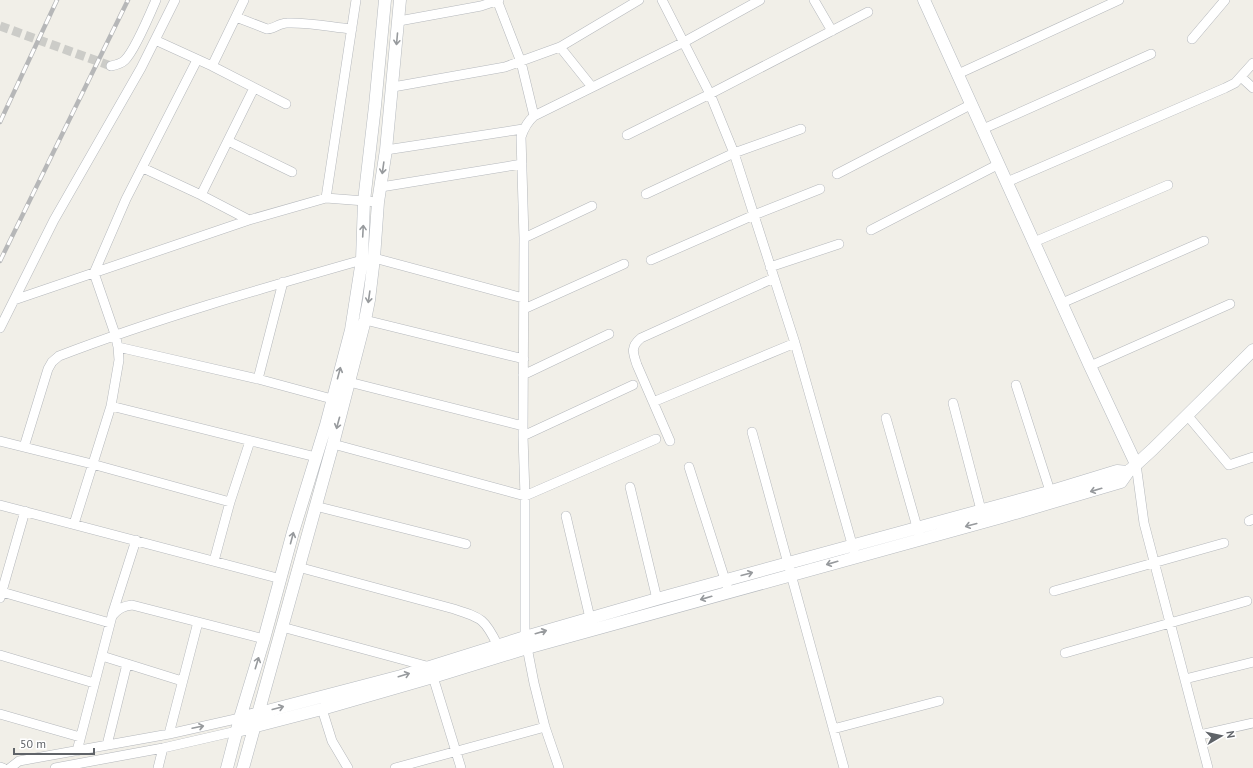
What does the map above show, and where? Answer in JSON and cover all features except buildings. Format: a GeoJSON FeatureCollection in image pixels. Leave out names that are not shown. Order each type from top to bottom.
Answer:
{"type":"FeatureCollection","features":[{"type":"Feature","properties":{"kind":"street"},"geometry":{"type":"LineString","coordinates":[[111,66],[116,65],[126,59],[156,0]]}},
{"type":"Feature","properties":{"kind":"street"},"geometry":{"type":"LineString","coordinates":[[0,328],[54,220],[134,81],[174,0]]}},
{"type":"Feature","properties":{"kind":"street"},"geometry":{"type":"LineString","coordinates":[[212,66],[244,0]]}},
{"type":"Feature","properties":{"kind":"street"},"geometry":{"type":"LineString","coordinates":[[326,198],[356,0]]}},
{"type":"Feature","properties":{"kind":"street"},"geometry":{"type":"LineString","coordinates":[[227,768],[240,718],[326,425],[351,330],[362,260],[364,201],[385,0]]}},
{"type":"Feature","properties":{"kind":"street"},"geometry":{"type":"LineString","coordinates":[[243,768],[333,444],[365,320],[374,258],[378,202],[386,150],[393,87],[400,0]]}},
{"type":"Feature","properties":{"kind":"street"},"geometry":{"type":"LineString","coordinates":[[399,21],[481,6],[498,0],[521,62],[534,116]]}},
{"type":"Feature","properties":{"kind":"street"},"geometry":{"type":"LineString","coordinates":[[393,87],[505,67],[521,62],[560,47],[639,0]]}},
{"type":"Feature","properties":{"kind":"street"},"geometry":{"type":"LineString","coordinates":[[662,0],[710,94],[734,153],[795,343],[854,551]]}},
{"type":"Feature","properties":{"kind":"street"},"geometry":{"type":"LineString","coordinates":[[560,768],[545,727],[526,643],[523,436],[524,238],[521,137],[523,129],[534,116],[684,42],[760,0]]}},
{"type":"Feature","properties":{"kind":"street"},"geometry":{"type":"LineString","coordinates":[[814,0],[832,31]]}},
{"type":"Feature","properties":{"kind":"street"},"geometry":{"type":"LineString","coordinates":[[924,0],[1062,303],[1132,468],[1144,522],[1208,768]]}},
{"type":"Feature","properties":{"kind":"street"},"geometry":{"type":"LineString","coordinates":[[958,74],[1119,0]]}},
{"type":"Feature","properties":{"kind":"street"},"geometry":{"type":"LineString","coordinates":[[1192,39],[1225,0]]}},
{"type":"Feature","properties":{"kind":"street"},"geometry":{"type":"LineString","coordinates":[[628,135],[868,12]]}},
{"type":"Feature","properties":{"kind":"street"},"geometry":{"type":"LineString","coordinates":[[236,17],[267,29],[272,29],[280,24],[291,23],[352,30]]}},
{"type":"Feature","properties":{"kind":"street"},"geometry":{"type":"LineString","coordinates":[[155,40],[212,66],[286,104]]}},
{"type":"Feature","properties":{"kind":"street"},"geometry":{"type":"LineString","coordinates":[[560,47],[592,88]]}},
{"type":"Feature","properties":{"kind":"street"},"geometry":{"type":"LineString","coordinates":[[983,128],[1152,54]]}},
{"type":"Feature","properties":{"kind":"street"},"geometry":{"type":"LineString","coordinates":[[74,524],[111,406],[118,360],[118,347],[115,334],[94,273],[126,200],[197,60]]}},
{"type":"Feature","properties":{"kind":"street"},"geometry":{"type":"LineString","coordinates":[[1007,182],[1225,88],[1235,83],[1253,62]]}},
{"type":"Feature","properties":{"kind":"street"},"geometry":{"type":"LineString","coordinates":[[1241,77],[1253,88]]}},
{"type":"Feature","properties":{"kind":"street"},"geometry":{"type":"LineString","coordinates":[[200,195],[254,88]]}},
{"type":"Feature","properties":{"kind":"street"},"geometry":{"type":"LineString","coordinates":[[837,174],[972,104]]}},
{"type":"Feature","properties":{"kind":"street"},"geometry":{"type":"LineString","coordinates":[[386,150],[523,129]]}},
{"type":"Feature","properties":{"kind":"street"},"geometry":{"type":"LineString","coordinates":[[646,194],[734,153],[801,129]]}},
{"type":"Feature","properties":{"kind":"street"},"geometry":{"type":"LineString","coordinates":[[228,141],[292,172]]}},
{"type":"Feature","properties":{"kind":"street"},"geometry":{"type":"LineString","coordinates":[[381,187],[522,164]]}},
{"type":"Feature","properties":{"kind":"street"},"geometry":{"type":"LineString","coordinates":[[871,230],[999,164]]}},
{"type":"Feature","properties":{"kind":"street"},"geometry":{"type":"LineString","coordinates":[[143,168],[249,220]]}},
{"type":"Feature","properties":{"kind":"street"},"geometry":{"type":"LineString","coordinates":[[1034,242],[1168,185]]}},
{"type":"Feature","properties":{"kind":"street"},"geometry":{"type":"LineString","coordinates":[[650,260],[754,215],[820,189]]}},
{"type":"Feature","properties":{"kind":"street"},"geometry":{"type":"LineString","coordinates":[[14,300],[249,220],[326,198],[378,202]]}},
{"type":"Feature","properties":{"kind":"street"},"geometry":{"type":"LineString","coordinates":[[524,238],[592,206]]}},
{"type":"Feature","properties":{"kind":"street"},"geometry":{"type":"LineString","coordinates":[[1062,303],[1204,242]]}},
{"type":"Feature","properties":{"kind":"street"},"geometry":{"type":"LineString","coordinates":[[770,266],[839,244]]}},
{"type":"Feature","properties":{"kind":"street"},"geometry":{"type":"LineString","coordinates":[[374,258],[524,298]]}},
{"type":"Feature","properties":{"kind":"street"},"geometry":{"type":"LineString","coordinates":[[24,447],[48,369],[52,362],[59,356],[115,334],[283,282],[362,260]]}},
{"type":"Feature","properties":{"kind":"street"},"geometry":{"type":"LineString","coordinates":[[524,309],[624,264]]}},
{"type":"Feature","properties":{"kind":"street"},"geometry":{"type":"LineString","coordinates":[[670,442],[634,355],[634,347],[636,343],[641,338],[774,278]]}},
{"type":"Feature","properties":{"kind":"street"},"geometry":{"type":"LineString","coordinates":[[258,379],[283,282]]}},
{"type":"Feature","properties":{"kind":"street"},"geometry":{"type":"LineString","coordinates":[[1090,366],[1230,304]]}},
{"type":"Feature","properties":{"kind":"street"},"geometry":{"type":"LineString","coordinates":[[365,320],[524,359]]}},
{"type":"Feature","properties":{"kind":"street"},"geometry":{"type":"LineString","coordinates":[[523,375],[609,334]]}},
{"type":"Feature","properties":{"kind":"street"},"geometry":{"type":"LineString","coordinates":[[653,402],[795,343]]}},
{"type":"Feature","properties":{"kind":"street"},"geometry":{"type":"LineString","coordinates":[[118,347],[258,379],[332,399]]}},
{"type":"Feature","properties":{"kind":"street"},"geometry":{"type":"LineString","coordinates":[[55,768],[163,748],[322,709],[432,672],[526,643],[726,586],[919,533],[1121,482],[1132,468],[1253,350]]}},
{"type":"Feature","properties":{"kind":"street"},"geometry":{"type":"LineString","coordinates":[[349,382],[523,426]]}},
{"type":"Feature","properties":{"kind":"street"},"geometry":{"type":"LineString","coordinates":[[523,436],[633,385]]}},
{"type":"Feature","properties":{"kind":"street"},"geometry":{"type":"LineString","coordinates":[[1016,385],[1050,492]]}},
{"type":"Feature","properties":{"kind":"street"},"geometry":{"type":"LineString","coordinates":[[953,403],[981,510]]}},
{"type":"Feature","properties":{"kind":"street"},"geometry":{"type":"LineString","coordinates":[[111,406],[316,457]]}},
{"type":"Feature","properties":{"kind":"street"},"geometry":{"type":"LineString","coordinates":[[1188,415],[1229,465],[1253,457]]}},
{"type":"Feature","properties":{"kind":"street"},"geometry":{"type":"LineString","coordinates":[[886,418],[919,533]]}},
{"type":"Feature","properties":{"kind":"street"},"geometry":{"type":"LineString","coordinates":[[752,432],[844,768]]}},
{"type":"Feature","properties":{"kind":"street"},"geometry":{"type":"LineString","coordinates":[[333,444],[525,496],[656,439]]}},
{"type":"Feature","properties":{"kind":"street"},"geometry":{"type":"LineString","coordinates":[[0,441],[92,464],[230,502]]}},
{"type":"Feature","properties":{"kind":"street"},"geometry":{"type":"LineString","coordinates":[[214,562],[230,502],[250,441]]}},
{"type":"Feature","properties":{"kind":"street"},"geometry":{"type":"LineString","coordinates":[[689,467],[726,586]]}},
{"type":"Feature","properties":{"kind":"street"},"geometry":{"type":"LineString","coordinates":[[919,533],[981,510],[1132,468]]}},
{"type":"Feature","properties":{"kind":"street"},"geometry":{"type":"LineString","coordinates":[[630,487],[657,599]]}},
{"type":"Feature","properties":{"kind":"street"},"geometry":{"type":"LineString","coordinates":[[0,505],[136,540],[281,580]]}},
{"type":"Feature","properties":{"kind":"street"},"geometry":{"type":"LineString","coordinates":[[315,506],[466,544]]}},
{"type":"Feature","properties":{"kind":"street"},"geometry":{"type":"LineString","coordinates":[[25,511],[4,568],[1,595],[111,619]]}},
{"type":"Feature","properties":{"kind":"street"},"geometry":{"type":"LineString","coordinates":[[566,516],[590,618]]}},
{"type":"Feature","properties":{"kind":"street"},"geometry":{"type":"LineString","coordinates":[[77,751],[111,619],[136,540]]}},
{"type":"Feature","properties":{"kind":"street"},"geometry":{"type":"LineString","coordinates":[[1054,591],[1224,543]]}},
{"type":"Feature","properties":{"kind":"street"},"geometry":{"type":"LineString","coordinates":[[298,566],[477,616],[490,629],[498,646]]}},
{"type":"Feature","properties":{"kind":"street"},"geometry":{"type":"LineString","coordinates":[[10,768],[19,761],[169,734],[258,714],[401,676],[432,672],[498,646],[526,643],[590,618],[657,599],[726,586]]}},
{"type":"Feature","properties":{"kind":"street"},"geometry":{"type":"LineString","coordinates":[[1065,653],[1247,601]]}},
{"type":"Feature","properties":{"kind":"street"},"geometry":{"type":"LineString","coordinates":[[111,619],[116,610],[123,606],[132,605],[264,639]]}},
{"type":"Feature","properties":{"kind":"street"},"geometry":{"type":"LineString","coordinates":[[169,734],[198,622]]}},
{"type":"Feature","properties":{"kind":"street"},"geometry":{"type":"LineString","coordinates":[[282,627],[432,672]]}},
{"type":"Feature","properties":{"kind":"street"},"geometry":{"type":"LineString","coordinates":[[0,655],[94,684]]}},
{"type":"Feature","properties":{"kind":"street"},"geometry":{"type":"LineString","coordinates":[[102,656],[182,680]]}},
{"type":"Feature","properties":{"kind":"street"},"geometry":{"type":"LineString","coordinates":[[1185,679],[1253,662]]}},
{"type":"Feature","properties":{"kind":"street"},"geometry":{"type":"LineString","coordinates":[[107,745],[127,664]]}},
{"type":"Feature","properties":{"kind":"street"},"geometry":{"type":"LineString","coordinates":[[432,672],[461,768]]}},
{"type":"Feature","properties":{"kind":"street"},"geometry":{"type":"LineString","coordinates":[[833,729],[940,701]]}},
{"type":"Feature","properties":{"kind":"street"},"geometry":{"type":"LineString","coordinates":[[322,709],[332,741],[348,768]]}},
{"type":"Feature","properties":{"kind":"street"},"geometry":{"type":"LineString","coordinates":[[0,714],[80,737]]}},
{"type":"Feature","properties":{"kind":"street"},"geometry":{"type":"LineString","coordinates":[[1200,734],[1253,723]]}},
{"type":"Feature","properties":{"kind":"street"},"geometry":{"type":"LineString","coordinates":[[395,768],[545,727]]}},
{"type":"Feature","properties":{"kind":"street"},"geometry":{"type":"LineString","coordinates":[[158,768],[163,748]]}},
{"type":"Feature","properties":{"kind":"tunnel"},"geometry":{"type":"LineString","coordinates":[[0,26],[111,66]]}},
{"type":"Feature","properties":{"kind":"railway"},"geometry":{"type":"LineString","coordinates":[[0,122],[57,0]]}},
{"type":"Feature","properties":{"kind":"railway"},"geometry":{"type":"LineString","coordinates":[[0,261],[128,0]]}}]}
